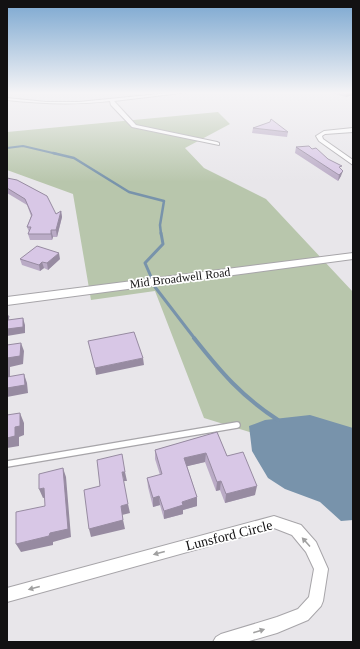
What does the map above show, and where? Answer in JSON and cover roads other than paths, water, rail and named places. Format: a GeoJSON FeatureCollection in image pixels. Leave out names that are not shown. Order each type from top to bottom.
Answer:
{"type":"FeatureCollection","features":[{"type":"Feature","properties":{"kind":"street"},"geometry":{"type":"LineString","coordinates":[[130,122],[134,126],[217,144]]}},
{"type":"Feature","properties":{"kind":"street"},"geometry":{"type":"LineString","coordinates":[[353,130],[324,133],[319,136],[321,140],[353,163]]}},
{"type":"Feature","properties":{"kind":"street","name":"Mid Broadwell Road"},"geometry":{"type":"LineString","coordinates":[[7,301],[353,256]]}},
{"type":"Feature","properties":{"kind":"street","name":"Lunsford Circle"},"geometry":{"type":"LineString","coordinates":[[7,595],[274,522],[296,530],[311,547],[321,569],[316,601],[303,615],[277,625],[221,642]]}},
{"type":"Feature","properties":{"kind":"lane"},"geometry":{"type":"LineString","coordinates":[[7,464],[237,425]]}},
{"type":"Feature","properties":{"kind":"water"},"geometry":{"type":"Polygon","coordinates":[[[310,415],[353,428],[353,520],[341,521],[320,502],[285,489],[268,478],[252,451],[249,426],[265,420],[310,415]]]}},
{"type":"Feature","properties":{"kind":"waterway"},"geometry":{"type":"LineString","coordinates":[[7,148],[23,146],[57,154]]}},
{"type":"Feature","properties":{"kind":"waterway"},"geometry":{"type":"LineString","coordinates":[[53,153],[74,158],[129,192],[164,201],[160,225],[161,234]]}},
{"type":"Feature","properties":{"kind":"waterway"},"geometry":{"type":"LineString","coordinates":[[152,279],[145,263],[163,244],[161,233]]}},
{"type":"Feature","properties":{"kind":"waterway"},"geometry":{"type":"LineString","coordinates":[[155,287],[195,339]]}},
{"type":"Feature","properties":{"kind":"waterway"},"geometry":{"type":"LineString","coordinates":[[194,338],[232,383],[253,402],[278,420]]}}]}
